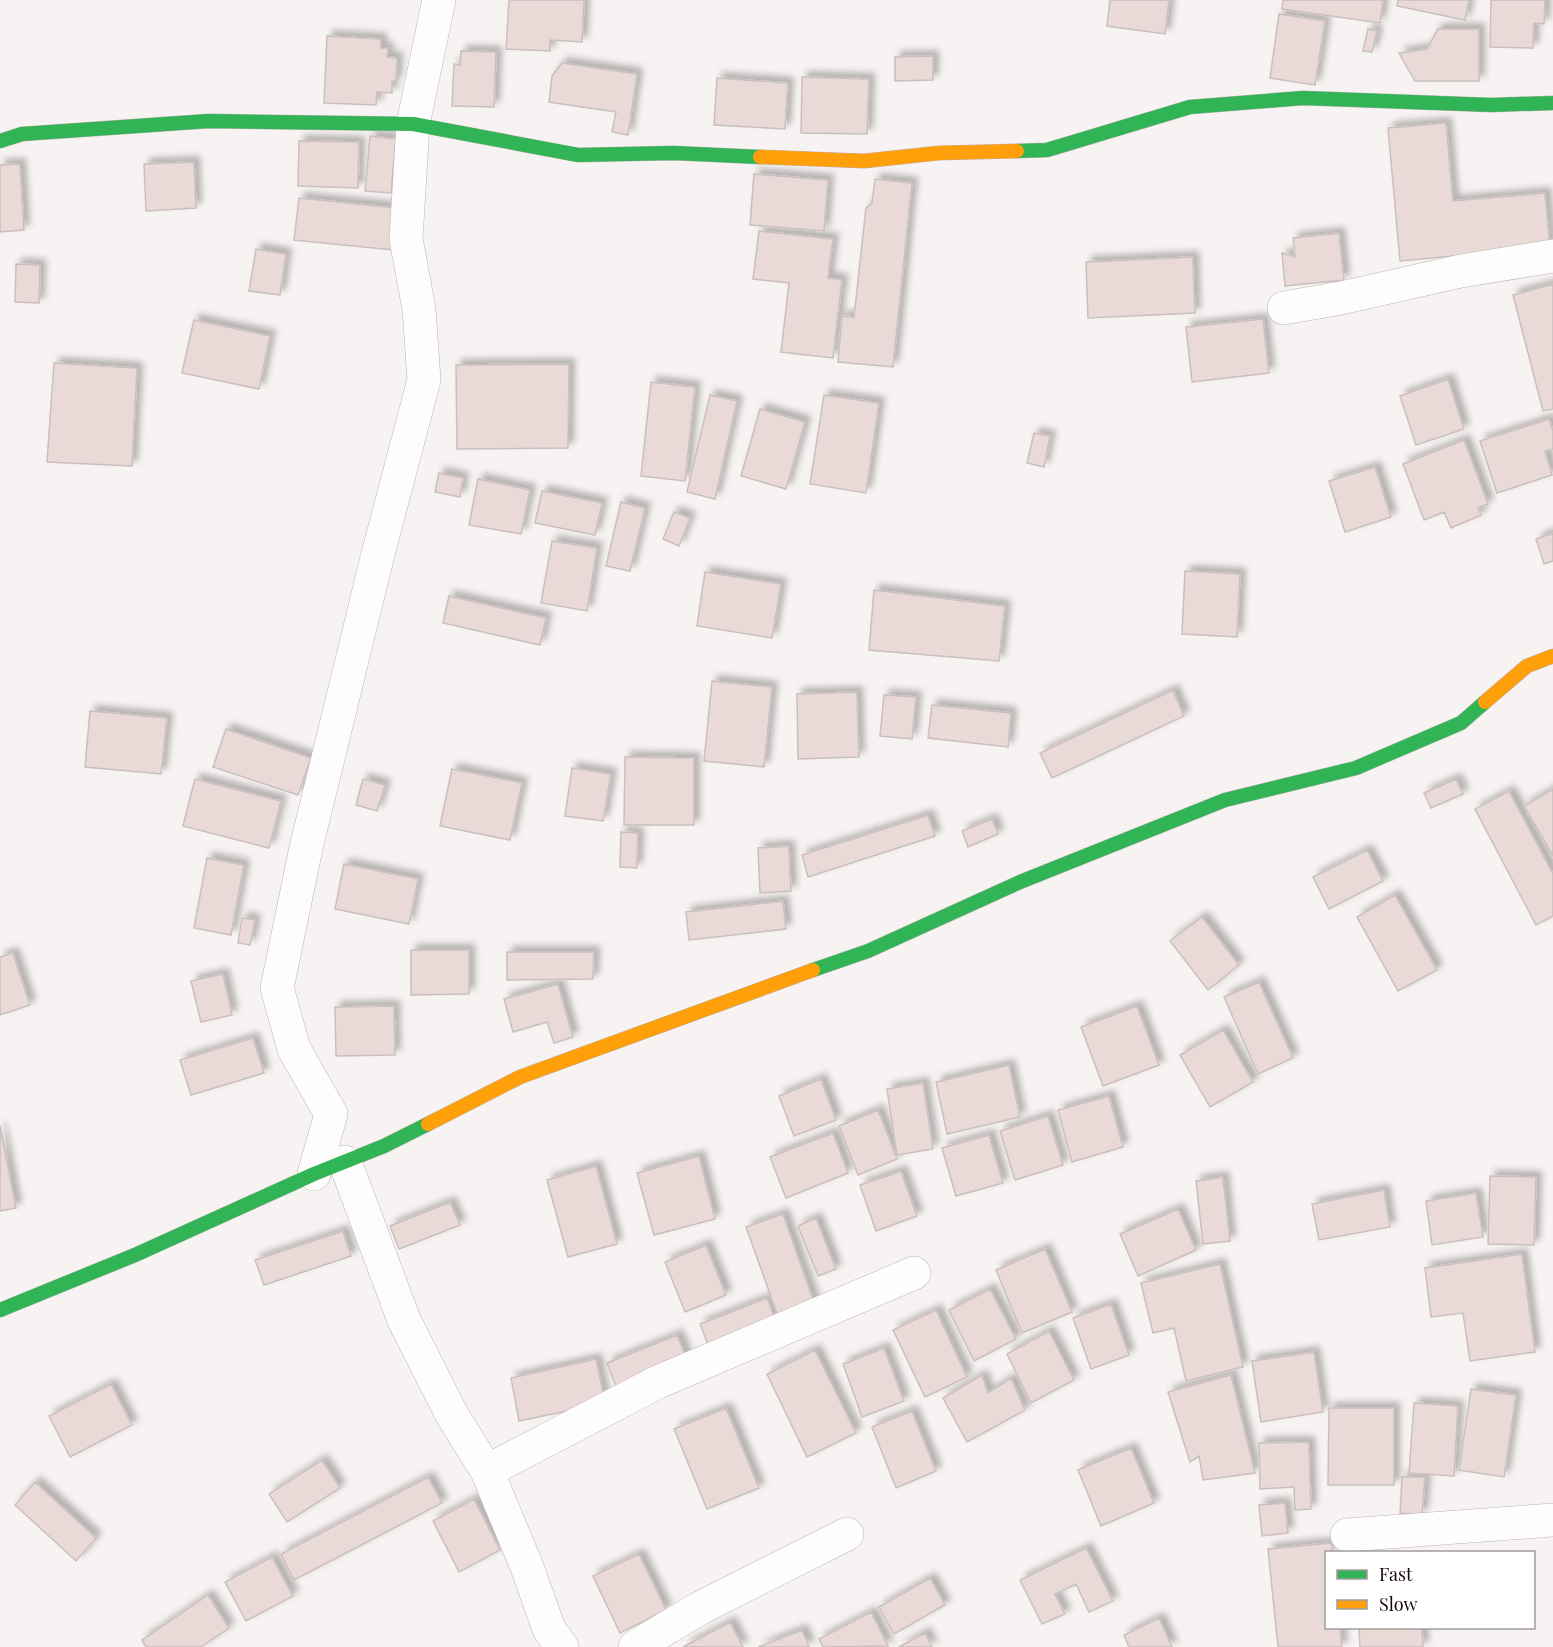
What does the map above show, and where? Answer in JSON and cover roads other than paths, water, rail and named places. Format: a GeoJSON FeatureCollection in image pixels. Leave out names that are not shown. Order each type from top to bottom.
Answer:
{"type":"FeatureCollection","features":[{"type":"Feature","properties":{"kind":"street"},"geometry":{"type":"LineString","coordinates":[[314,1174],[331,1114],[294,1049],[277,988],[308,836],[424,380],[419,309],[406,239],[413,123],[439,0]]}},
{"type":"Feature","properties":{"kind":"street"},"geometry":{"type":"LineString","coordinates":[[0,141],[21,134],[209,121],[413,123],[578,155],[674,153],[864,160],[939,153],[1047,150],[1190,107],[1303,99],[1491,105],[1553,104]]}},
{"type":"Feature","properties":{"kind":"street"},"geometry":{"type":"LineString","coordinates":[[1284,308],[1341,298],[1461,271],[1553,256]]}},
{"type":"Feature","properties":{"kind":"street"},"geometry":{"type":"LineString","coordinates":[[0,1310],[135,1255],[314,1174],[384,1146],[520,1077],[868,951],[1020,882],[1214,804],[1356,768],[1461,723],[1527,666],[1553,656]]}},
{"type":"Feature","properties":{"kind":"street"},"geometry":{"type":"LineString","coordinates":[[345,1162],[404,1320],[452,1415],[487,1471],[527,1567],[549,1629],[562,1647]]}},
{"type":"Feature","properties":{"kind":"street"},"geometry":{"type":"LineString","coordinates":[[487,1471],[658,1382],[914,1273]]}},
{"type":"Feature","properties":{"kind":"street"},"geometry":{"type":"LineString","coordinates":[[1347,1535],[1553,1520]]}},
{"type":"Feature","properties":{"kind":"street"},"geometry":{"type":"LineString","coordinates":[[635,1647],[700,1608],[848,1534]]}}]}
